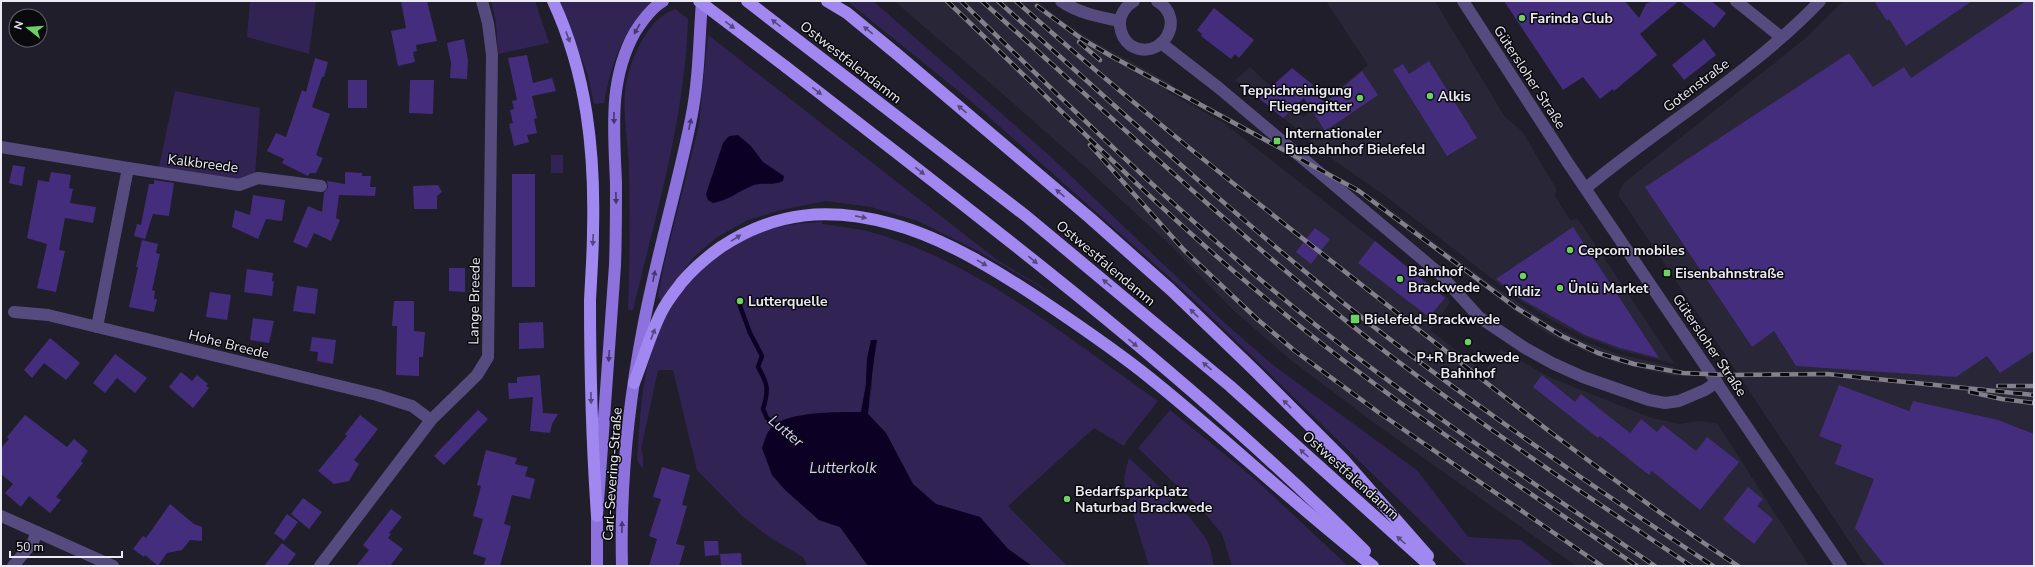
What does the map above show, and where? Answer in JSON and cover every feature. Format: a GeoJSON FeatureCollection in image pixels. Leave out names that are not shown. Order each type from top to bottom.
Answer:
{"type":"FeatureCollection","features":[{"type":"Feature","properties":{"kind":"highway"},"geometry":{"type":"LineString","coordinates":[[553,1],[575,56],[590,130],[593,230],[590,353],[592,448],[597,516]]}},
{"type":"Feature","properties":{"kind":"highway"},"geometry":{"type":"LineString","coordinates":[[701,1],[995,229],[1205,402],[1328,514],[1380,566]]}},
{"type":"Feature","properties":{"kind":"highway","name":"Ostwestfalendamm"},"geometry":{"type":"LineString","coordinates":[[747,1],[1026,216],[1230,386],[1430,566]]}},
{"type":"Feature","properties":{"kind":"highway"},"geometry":{"type":"LineString","coordinates":[[827,1],[847,13],[898,55],[1090,218],[1171,290],[1343,459],[1437,566]]}},
{"type":"Feature","properties":{"kind":"highway"},"geometry":{"type":"LineString","coordinates":[[634,383],[661,313],[683,280],[710,255],[739,235],[767,222],[795,216],[821,213],[857,216],[894,224],[968,255],[1022,287],[1095,337],[1149,377],[1262,472],[1321,525],[1373,566]]}},
{"type":"Feature","properties":{"kind":"main road"},"geometry":{"type":"LineString","coordinates":[[597,566],[597,516],[617,226],[613,121],[615,93],[617,79],[626,48],[642,21],[663,1]]}},
{"type":"Feature","properties":{"kind":"main road","name":"Carl-Severing-Straße"},"geometry":{"type":"LineString","coordinates":[[622,566],[623,501],[634,383],[643,328],[660,245],[691,117],[697,74],[701,1]]}},
{"type":"Feature","properties":{"kind":"street","name":"Lange Breede"},"geometry":{"type":"LineString","coordinates":[[320,566],[431,420],[477,375],[488,357],[492,56],[488,23],[482,1]]}},
{"type":"Feature","properties":{"kind":"street"},"geometry":{"type":"LineString","coordinates":[[1061,1],[1070,7],[1084,12],[1120,20]]}},
{"type":"Feature","properties":{"kind":"street"},"geometry":{"type":"LineString","coordinates":[[1134,1],[1125,8],[1120,20],[1123,37],[1134,47],[1148,49],[1161,43],[1170,31],[1171,21],[1166,10],[1157,1]]}},
{"type":"Feature","properties":{"kind":"street","name":"Gütersloher Straße"},"geometry":{"type":"LineString","coordinates":[[1463,1],[1586,188],[1841,566]]}},
{"type":"Feature","properties":{"kind":"street"},"geometry":{"type":"LineString","coordinates":[[1736,1],[1781,37]]}},
{"type":"Feature","properties":{"kind":"street","name":"Gotenstraße"},"geometry":{"type":"LineString","coordinates":[[1586,188],[1619,161],[1740,71],[1781,37],[1820,1]]}},
{"type":"Feature","properties":{"kind":"street"},"geometry":{"type":"LineString","coordinates":[[1161,43],[1219,88],[1440,274],[1479,317],[1525,348],[1552,363],[1583,377],[1649,400],[1665,403],[1679,401],[1705,390],[1717,382]]}},
{"type":"Feature","properties":{"kind":"street","name":"Kalkbreede"},"geometry":{"type":"LineString","coordinates":[[1,147],[239,185],[258,178],[321,186]]}},
{"type":"Feature","properties":{"kind":"street"},"geometry":{"type":"LineString","coordinates":[[97,327],[128,168]]}},
{"type":"Feature","properties":{"kind":"street","name":"Hohe Breede"},"geometry":{"type":"LineString","coordinates":[[14,312],[48,315],[377,395],[412,406],[431,420]]}},
{"type":"Feature","properties":{"kind":"street"},"geometry":{"type":"LineString","coordinates":[[1,516],[113,566]]}},
{"type":"Feature","properties":{"kind":"street"},"geometry":{"type":"LineString","coordinates":[[13,566],[33,542],[37,532]]}},
{"type":"Feature","properties":{"kind":"shaded area"},"geometry":{"type":"Polygon","coordinates":[[[250,1],[316,1],[309,54],[247,37],[250,1]]]}},
{"type":"Feature","properties":{"kind":"shaded area"},"geometry":{"type":"Polygon","coordinates":[[[491,1],[535,1],[549,43],[498,54],[496,22],[491,1]]]}},
{"type":"Feature","properties":{"kind":"shaded area"},"geometry":{"type":"Polygon","coordinates":[[[560,1],[651,1],[625,37],[615,60],[604,103],[594,104],[587,73],[560,1]]]}},
{"type":"Feature","properties":{"kind":"shaded area"},"geometry":{"type":"Polygon","coordinates":[[[847,1],[873,1],[1051,157],[1227,325],[1273,365],[1418,471],[1468,537],[1521,540],[1555,566],[1467,566],[1187,293],[972,102],[847,1]]]}},
{"type":"Feature","properties":{"kind":"shaded area"},"geometry":{"type":"Polygon","coordinates":[[[894,1],[1037,1],[1065,23],[1095,42],[1172,84],[1168,92],[1224,123],[1448,298],[1450,303],[1430,330],[1484,372],[1501,349],[1549,377],[1649,417],[1679,424],[1698,421],[1717,423],[1809,566],[1576,566],[1377,425],[1292,361],[1233,310],[1170,245],[1082,164],[894,1]]]}},
{"type":"Feature","properties":{"kind":"shaded area"},"geometry":{"type":"Polygon","coordinates":[[[1326,1],[1435,1],[1505,117],[1522,131],[1557,190],[1555,196],[1570,220],[1577,219],[1580,222],[1675,364],[1619,350],[1584,337],[1550,319],[1518,299],[1384,195],[1318,149],[1293,126],[1235,80],[1250,67],[1303,117],[1368,65],[1326,1]]]}},
{"type":"Feature","properties":{"kind":"shaded area"},"geometry":{"type":"Polygon","coordinates":[[[1843,1],[2034,1],[2034,566],[1866,566],[1618,194],[1625,182],[1807,37],[1843,1]]]}},
{"type":"Feature","properties":{"kind":"shaded area"},"geometry":{"type":"Polygon","coordinates":[[[675,9],[688,19],[686,56],[681,93],[668,166],[651,238],[633,310],[628,310],[630,203],[625,89],[633,59],[644,38],[657,20],[675,9]]]}},
{"type":"Feature","properties":{"kind":"shaded area"},"geometry":{"type":"Polygon","coordinates":[[[708,35],[996,259],[1063,300],[976,250],[918,221],[871,207],[826,201],[785,209],[748,220],[717,237],[694,257],[661,301],[658,296],[664,265],[699,125],[708,35]]]}},
{"type":"Feature","properties":{"kind":"shaded area"},"geometry":{"type":"Polygon","coordinates":[[[175,91],[260,108],[255,175],[240,180],[159,167],[175,91]]]}},
{"type":"Feature","properties":{"kind":"shaded area"},"geometry":{"type":"Polygon","coordinates":[[[551,155],[563,155],[563,173],[551,173],[551,155]]]}},
{"type":"Feature","properties":{"kind":"shaded area"},"geometry":{"type":"Polygon","coordinates":[[[1374,197],[1477,274],[1549,324],[1583,341],[1618,354],[1674,367],[1679,377],[1616,363],[1582,350],[1546,333],[1370,202],[1374,197]]]}},
{"type":"Feature","properties":{"kind":"shaded area"},"geometry":{"type":"Polygon","coordinates":[[[822,222],[822,224],[867,231],[907,244],[945,261],[983,281],[1055,327],[1158,401],[1124,446],[1094,428],[1008,506],[1067,566],[1032,566],[1008,549],[980,517],[936,504],[913,484],[886,433],[868,414],[872,385],[871,340],[867,359],[866,384],[861,413],[787,419],[818,520],[840,527],[868,566],[807,566],[803,557],[768,536],[741,515],[697,470],[673,370],[658,370],[641,449],[643,455],[643,469],[637,460],[642,402],[649,360],[659,329],[667,313],[687,284],[712,259],[742,239],[761,231],[781,226],[822,222]]]}},
{"type":"Feature","properties":{"kind":"shaded area"},"geometry":{"type":"Polygon","coordinates":[[[1170,410],[1256,480],[1348,566],[1232,566],[1222,534],[1203,511],[1138,448],[1170,410]]]}},
{"type":"Feature","properties":{"kind":"shaded area"},"geometry":{"type":"Polygon","coordinates":[[[1129,458],[1170,497],[1199,529],[1209,546],[1214,566],[1149,566],[1125,488],[1124,477],[1129,458]]]}},
{"type":"Feature","properties":{"kind":"water"},"geometry":{"type":"Polygon","coordinates":[[[738,135],[751,146],[763,162],[784,176],[783,181],[754,185],[724,200],[713,203],[708,200],[706,194],[723,143],[729,136],[738,135]]]}},
{"type":"Feature","properties":{"kind":"water","name":"Lutterkolk"},"geometry":{"type":"Polygon","coordinates":[[[871,340],[877,340],[868,414],[886,433],[913,484],[936,504],[980,517],[1008,549],[1032,566],[868,566],[840,527],[819,520],[785,490],[772,475],[762,448],[769,430],[778,422],[800,415],[861,412],[866,384],[867,359],[871,340]]]}},
{"type":"Feature","properties":{"kind":"building"},"geometry":{"type":"Polygon","coordinates":[[[401,1],[427,1],[437,41],[416,45],[417,51],[413,52],[415,62],[398,66],[391,31],[406,28],[401,1]]]}},
{"type":"Feature","properties":{"kind":"building"},"geometry":{"type":"Polygon","coordinates":[[[1504,1],[1625,1],[1639,18],[1646,4],[1651,1],[1679,1],[1640,34],[1657,55],[1614,91],[1613,89],[1600,99],[1583,77],[1563,90],[1504,1]]]}},
{"type":"Feature","properties":{"kind":"building"},"geometry":{"type":"Polygon","coordinates":[[[1680,1],[1711,1],[1726,13],[1714,28],[1680,1]]]}},
{"type":"Feature","properties":{"kind":"building"},"geometry":{"type":"Polygon","coordinates":[[[1874,1],[1972,1],[1906,46],[1889,19],[1887,21],[1874,1]]]}},
{"type":"Feature","properties":{"kind":"building"},"geometry":{"type":"Polygon","coordinates":[[[2026,1],[2034,1],[2034,351],[2000,373],[1987,356],[1956,377],[1796,366],[1774,331],[1752,347],[1645,187],[1849,53],[1873,87],[1904,67],[1911,78],[2026,1]]]}},
{"type":"Feature","properties":{"kind":"building"},"geometry":{"type":"Polygon","coordinates":[[[1214,8],[1254,40],[1239,58],[1235,54],[1231,59],[1201,36],[1202,34],[1197,30],[1214,8]]]}},
{"type":"Feature","properties":{"kind":"building"},"geometry":{"type":"Polygon","coordinates":[[[464,39],[468,60],[467,79],[450,78],[451,63],[447,43],[464,39]]]}},
{"type":"Feature","properties":{"kind":"building"},"geometry":{"type":"Polygon","coordinates":[[[1704,39],[1716,55],[1684,80],[1672,65],[1704,39]]]}},
{"type":"Feature","properties":{"kind":"building"},"geometry":{"type":"Polygon","coordinates":[[[527,55],[533,83],[552,78],[556,91],[532,96],[537,118],[534,119],[537,133],[527,135],[529,142],[514,146],[509,124],[513,123],[510,110],[514,109],[512,101],[517,100],[508,58],[527,55]]]}},
{"type":"Feature","properties":{"kind":"building"},"geometry":{"type":"Polygon","coordinates":[[[315,58],[328,62],[324,77],[322,77],[312,107],[330,114],[316,155],[323,158],[316,173],[310,173],[308,176],[282,163],[284,159],[267,151],[276,133],[286,137],[302,90],[306,92],[315,58]]]}},
{"type":"Feature","properties":{"kind":"building","name":"Alkis"},"geometry":{"type":"Polygon","coordinates":[[[1429,61],[1477,138],[1447,156],[1393,70],[1403,64],[1409,74],[1429,61]]]}},
{"type":"Feature","properties":{"kind":"building"},"geometry":{"type":"Polygon","coordinates":[[[1292,68],[1313,85],[1311,87],[1325,103],[1362,71],[1378,95],[1325,131],[1304,98],[1283,118],[1259,98],[1292,68]]]}},
{"type":"Feature","properties":{"kind":"building"},"geometry":{"type":"Polygon","coordinates":[[[348,80],[367,80],[367,108],[348,108],[348,80]]]}},
{"type":"Feature","properties":{"kind":"building"},"geometry":{"type":"Polygon","coordinates":[[[410,80],[434,80],[433,114],[409,113],[410,80]]]}},
{"type":"Feature","properties":{"kind":"building"},"geometry":{"type":"Polygon","coordinates":[[[13,165],[25,167],[22,186],[9,183],[13,165]]]}},
{"type":"Feature","properties":{"kind":"building"},"geometry":{"type":"Polygon","coordinates":[[[51,172],[71,175],[69,188],[73,189],[70,203],[96,207],[93,223],[65,218],[59,250],[65,251],[56,292],[37,288],[47,244],[27,238],[38,180],[49,182],[51,172]]]}},
{"type":"Feature","properties":{"kind":"building"},"geometry":{"type":"Polygon","coordinates":[[[345,172],[362,173],[362,176],[371,176],[370,187],[376,187],[375,196],[339,195],[336,218],[340,220],[331,241],[314,233],[307,248],[293,242],[308,206],[322,212],[324,193],[328,187],[327,181],[345,184],[345,172]]]}},
{"type":"Feature","properties":{"kind":"building"},"geometry":{"type":"Polygon","coordinates":[[[512,174],[535,174],[535,287],[512,287],[512,174]]]}},
{"type":"Feature","properties":{"kind":"building"},"geometry":{"type":"Polygon","coordinates":[[[154,180],[174,183],[169,216],[153,214],[145,239],[134,236],[137,224],[141,225],[149,184],[154,184],[154,180]]]}},
{"type":"Feature","properties":{"kind":"building"},"geometry":{"type":"Polygon","coordinates":[[[438,185],[442,192],[437,196],[437,209],[414,209],[413,186],[438,185]]]}},
{"type":"Feature","properties":{"kind":"building"},"geometry":{"type":"Polygon","coordinates":[[[253,195],[285,200],[282,221],[266,219],[258,239],[232,227],[235,210],[250,215],[253,195]]]}},
{"type":"Feature","properties":{"kind":"building","name":"Ünlü Market"},"geometry":{"type":"Polygon","coordinates":[[[1573,227],[1659,358],[1620,348],[1585,335],[1518,297],[1496,279],[1573,227]]]}},
{"type":"Feature","properties":{"kind":"building"},"geometry":{"type":"Polygon","coordinates":[[[1315,228],[1330,239],[1311,264],[1296,252],[1315,228]]]}},
{"type":"Feature","properties":{"kind":"building"},"geometry":{"type":"Polygon","coordinates":[[[142,240],[158,244],[156,253],[160,254],[152,290],[155,291],[154,299],[157,299],[154,312],[129,307],[138,267],[136,267],[142,240]]]}},
{"type":"Feature","properties":{"kind":"building","name":"Bahnhof Brackwede"},"geometry":{"type":"Polygon","coordinates":[[[1375,241],[1445,298],[1429,317],[1358,263],[1375,241]]]}},
{"type":"Feature","properties":{"kind":"building"},"geometry":{"type":"Polygon","coordinates":[[[449,268],[465,268],[465,292],[449,291],[449,268]]]}},
{"type":"Feature","properties":{"kind":"building"},"geometry":{"type":"Polygon","coordinates":[[[247,269],[273,273],[272,281],[274,282],[272,296],[244,292],[247,269]]]}},
{"type":"Feature","properties":{"kind":"building"},"geometry":{"type":"Polygon","coordinates":[[[297,286],[318,289],[315,314],[293,311],[297,286]]]}},
{"type":"Feature","properties":{"kind":"building"},"geometry":{"type":"Polygon","coordinates":[[[210,292],[231,295],[227,320],[206,317],[210,292]]]}},
{"type":"Feature","properties":{"kind":"building"},"geometry":{"type":"Polygon","coordinates":[[[394,301],[414,301],[414,331],[425,332],[423,357],[419,357],[419,376],[396,375],[397,326],[392,326],[394,301]]]}},
{"type":"Feature","properties":{"kind":"building"},"geometry":{"type":"Polygon","coordinates":[[[253,318],[274,321],[269,343],[250,340],[253,318]]]}},
{"type":"Feature","properties":{"kind":"building"},"geometry":{"type":"Polygon","coordinates":[[[543,322],[544,348],[519,349],[519,323],[543,322]]]}},
{"type":"Feature","properties":{"kind":"building"},"geometry":{"type":"Polygon","coordinates":[[[312,337],[336,340],[333,364],[317,361],[318,352],[310,351],[312,337]]]}},
{"type":"Feature","properties":{"kind":"building"},"geometry":{"type":"Polygon","coordinates":[[[50,338],[80,363],[66,380],[44,363],[32,378],[24,370],[50,338]]]}},
{"type":"Feature","properties":{"kind":"building"},"geometry":{"type":"Polygon","coordinates":[[[115,354],[147,378],[135,393],[117,378],[105,393],[93,383],[115,354]]]}},
{"type":"Feature","properties":{"kind":"building"},"geometry":{"type":"Polygon","coordinates":[[[181,372],[192,381],[197,375],[208,384],[206,386],[209,388],[193,408],[169,387],[181,372]]]}},
{"type":"Feature","properties":{"kind":"building"},"geometry":{"type":"Polygon","coordinates":[[[540,375],[543,413],[558,414],[552,424],[550,433],[530,431],[533,397],[509,399],[508,383],[517,383],[517,377],[540,375]]]}},
{"type":"Feature","properties":{"kind":"building"},"geometry":{"type":"Polygon","coordinates":[[[1542,375],[1575,402],[1581,394],[1630,433],[1641,419],[1657,432],[1663,425],[1696,451],[1707,437],[1739,462],[1700,510],[1652,471],[1649,475],[1600,436],[1598,438],[1533,387],[1542,375]]]}},
{"type":"Feature","properties":{"kind":"building"},"geometry":{"type":"Polygon","coordinates":[[[1839,385],[1909,411],[1913,401],[1998,420],[2034,434],[2034,566],[1885,566],[1855,528],[1874,479],[1835,464],[1842,445],[1819,436],[1839,385]]]}},
{"type":"Feature","properties":{"kind":"building"},"geometry":{"type":"Polygon","coordinates":[[[478,410],[488,419],[444,465],[434,456],[478,410]]]}},
{"type":"Feature","properties":{"kind":"building"},"geometry":{"type":"Polygon","coordinates":[[[25,415],[67,447],[74,439],[88,451],[81,461],[83,463],[56,497],[61,500],[50,513],[29,496],[21,507],[5,493],[13,484],[1,474],[1,448],[9,439],[7,437],[25,415]]]}},
{"type":"Feature","properties":{"kind":"building"},"geometry":{"type":"Polygon","coordinates":[[[360,415],[378,429],[354,460],[359,464],[349,481],[334,484],[318,471],[347,436],[345,434],[360,415]]]}},
{"type":"Feature","properties":{"kind":"building"},"geometry":{"type":"Polygon","coordinates":[[[486,450],[517,458],[515,464],[528,467],[525,476],[535,479],[530,499],[512,495],[504,524],[511,526],[500,566],[483,566],[486,558],[473,554],[483,519],[473,516],[481,486],[477,485],[486,450]]]}},
{"type":"Feature","properties":{"kind":"building"},"geometry":{"type":"Polygon","coordinates":[[[662,467],[690,475],[682,505],[687,506],[676,544],[685,546],[679,566],[649,566],[657,539],[649,536],[661,499],[653,497],[662,467]]]}},
{"type":"Feature","properties":{"kind":"building"},"geometry":{"type":"Polygon","coordinates":[[[1748,487],[1763,499],[1757,506],[1773,519],[1754,544],[1723,519],[1748,487]]]}},
{"type":"Feature","properties":{"kind":"building"},"geometry":{"type":"Polygon","coordinates":[[[303,498],[322,512],[309,529],[291,514],[303,498]]]}},
{"type":"Feature","properties":{"kind":"building"},"geometry":{"type":"Polygon","coordinates":[[[170,504],[194,524],[202,527],[202,541],[190,540],[182,550],[167,553],[158,566],[145,555],[144,557],[133,549],[143,536],[146,538],[170,504]]]}},
{"type":"Feature","properties":{"kind":"building"},"geometry":{"type":"Polygon","coordinates":[[[391,509],[402,517],[389,533],[391,534],[388,538],[403,549],[390,566],[356,566],[369,550],[363,545],[391,509]]]}},
{"type":"Feature","properties":{"kind":"building"},"geometry":{"type":"Polygon","coordinates":[[[287,514],[298,522],[284,541],[274,533],[287,514]]]}},
{"type":"Feature","properties":{"kind":"building"},"geometry":{"type":"Polygon","coordinates":[[[704,541],[718,541],[719,555],[705,556],[704,541]]]}},
{"type":"Feature","properties":{"kind":"building"},"geometry":{"type":"Polygon","coordinates":[[[282,543],[296,554],[287,566],[264,566],[282,543]]]}},
{"type":"Feature","properties":{"kind":"building"},"geometry":{"type":"Polygon","coordinates":[[[741,553],[742,566],[721,566],[720,554],[741,553]]]}},
{"type":"Feature","properties":{"kind":"waterway","name":"Lutter"},"geometry":{"type":"LineString","coordinates":[[740,306],[750,333],[762,356],[758,367],[766,383],[767,392],[763,409],[767,418],[780,428]]}},
{"type":"Feature","properties":{"kind":"railway"},"geometry":{"type":"LineString","coordinates":[[947,1],[1145,192],[1227,266],[1269,301],[1313,337],[1403,405],[1637,566]]}},
{"type":"Feature","properties":{"kind":"railway"},"geometry":{"type":"LineString","coordinates":[[961,1],[1091,127],[1179,209],[1270,288],[1399,389],[1655,566]]}},
{"type":"Feature","properties":{"kind":"railway"},"geometry":{"type":"LineString","coordinates":[[982,1],[1125,131],[1270,258],[1370,340],[1448,399],[1569,484],[1691,566]]}},
{"type":"Feature","properties":{"kind":"railway"},"geometry":{"type":"LineString","coordinates":[[998,1],[1250,225],[1336,297],[1474,402],[1617,502],[1713,566]]}},
{"type":"Feature","properties":{"kind":"railway"},"geometry":{"type":"LineString","coordinates":[[1016,1],[1191,150],[1462,364],[1644,501],[1738,566]]}},
{"type":"Feature","properties":{"kind":"railway"},"geometry":{"type":"LineString","coordinates":[[1037,6],[1082,39],[1111,56],[1359,191],[1515,307],[1562,336],[1598,353],[1634,364],[1683,373],[1729,375],[1827,374],[2034,395]]}},
{"type":"Feature","properties":{"kind":"railway"},"geometry":{"type":"LineString","coordinates":[[1079,42],[1100,60]]}},
{"type":"Feature","properties":{"kind":"railway"},"geometry":{"type":"LineString","coordinates":[[1090,145],[1184,250],[1257,319],[1295,351],[1378,412],[1602,566]]}},
{"type":"Feature","properties":{"kind":"railway"},"geometry":{"type":"LineString","coordinates":[[1998,386],[2034,386]]}},
{"type":"Feature","properties":{"kind":"railway"},"geometry":{"type":"LineString","coordinates":[[1970,392],[2002,399],[2034,403]]}},
{"type":"Feature","properties":{"kind":"place","name":"Farinda Club"},"geometry":{"type":"Point","coordinates":[1522,18]}},
{"type":"Feature","properties":{"kind":"place","name":"Alkis"},"geometry":{"type":"Point","coordinates":[1430,96]}},
{"type":"Feature","properties":{"kind":"place","name":"Teppichreinigung Fliegengitter"},"geometry":{"type":"Point","coordinates":[1360,98]}},
{"type":"Feature","properties":{"kind":"place","name":"Internationaler Busbahnhof Bielefeld"},"geometry":{"type":"Point","coordinates":[1277,141]}},
{"type":"Feature","properties":{"kind":"place","name":"Cepcom mobiles"},"geometry":{"type":"Point","coordinates":[1570,250]}},
{"type":"Feature","properties":{"kind":"place","name":"Eisenbahnstraße"},"geometry":{"type":"Point","coordinates":[1667,273]}},
{"type":"Feature","properties":{"kind":"place","name":"Yildiz"},"geometry":{"type":"Point","coordinates":[1523,276]}},
{"type":"Feature","properties":{"kind":"place","name":"Bahnhof Brackwede"},"geometry":{"type":"Point","coordinates":[1400,279]}},
{"type":"Feature","properties":{"kind":"place","name":"Ünlü Market"},"geometry":{"type":"Point","coordinates":[1560,288]}},
{"type":"Feature","properties":{"kind":"place","name":"Lutterquelle"},"geometry":{"type":"Point","coordinates":[740,301]}},
{"type":"Feature","properties":{"kind":"place","name":"Bielefeld-Brackwede"},"geometry":{"type":"Point","coordinates":[1355,319]}},
{"type":"Feature","properties":{"kind":"place","name":"P+R Brackwede Bahnhof"},"geometry":{"type":"Point","coordinates":[1468,342]}},
{"type":"Feature","properties":{"kind":"place","name":"Bedarfsparkplatz Naturbad Brackwede"},"geometry":{"type":"Point","coordinates":[1067,499]}}]}
